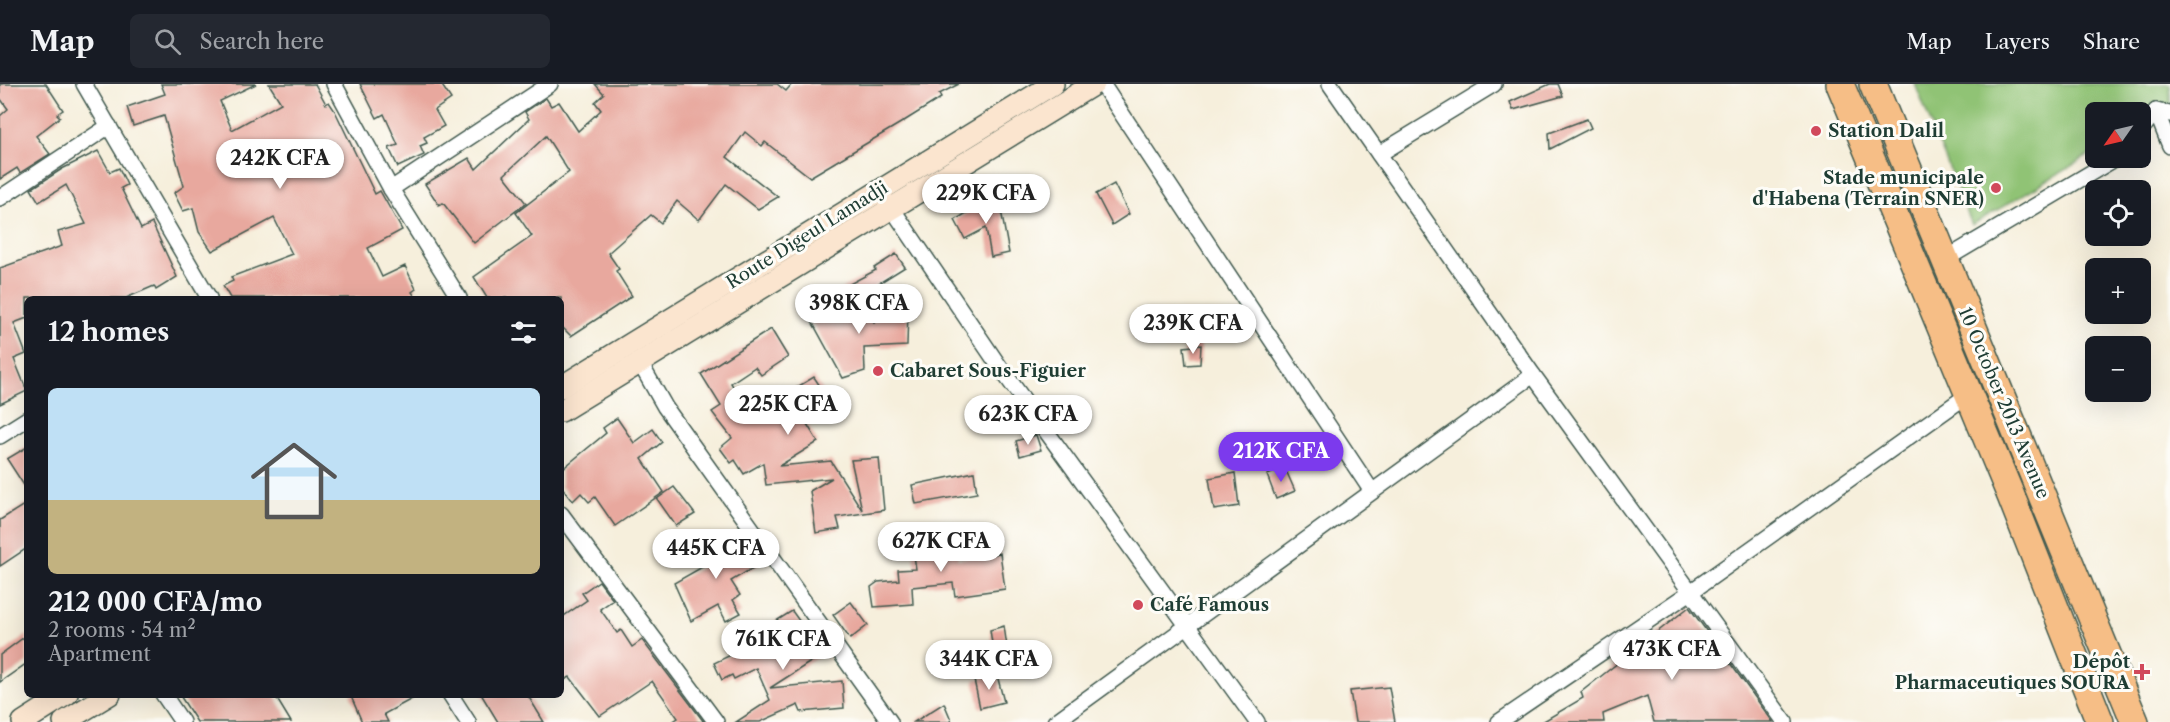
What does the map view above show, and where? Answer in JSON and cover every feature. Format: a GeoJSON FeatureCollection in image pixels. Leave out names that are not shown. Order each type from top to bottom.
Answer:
{"type":"FeatureCollection","features":[{"type":"Feature","properties":{"kind":"highway","name":"10 October 2013 Avenue"},"geometry":{"type":"LineString","coordinates":[[1840,84],[1969,394],[2100,722]]}},
{"type":"Feature","properties":{"kind":"highway","name":"10 October 2013 Avenue"},"geometry":{"type":"LineString","coordinates":[[1873,84],[2135,722]]}},
{"type":"Feature","properties":{"kind":"main road","name":"Route Digeul Lamadji"},"geometry":{"type":"LineString","coordinates":[[564,385],[1053,84]]}},
{"type":"Feature","properties":{"kind":"main road"},"geometry":{"type":"LineString","coordinates":[[564,409],[1094,84]]}},
{"type":"Feature","properties":{"kind":"main road"},"geometry":{"type":"LineString","coordinates":[[23,722],[61,698]]}},
{"type":"Feature","properties":{"kind":"main road"},"geometry":{"type":"LineString","coordinates":[[64,722],[103,698]]}},
{"type":"Feature","properties":{"kind":"street"},"geometry":{"type":"LineString","coordinates":[[84,84],[208,296]]}},
{"type":"Feature","properties":{"kind":"street"},"geometry":{"type":"LineString","coordinates":[[334,84],[391,189],[458,296]]}},
{"type":"Feature","properties":{"kind":"street"},"geometry":{"type":"LineString","coordinates":[[391,189],[550,84]]}},
{"type":"Feature","properties":{"kind":"street"},"geometry":{"type":"LineString","coordinates":[[1102,84],[1371,490]]}},
{"type":"Feature","properties":{"kind":"street"},"geometry":{"type":"LineString","coordinates":[[1330,84],[1533,375],[1785,722]]}},
{"type":"Feature","properties":{"kind":"street"},"geometry":{"type":"LineString","coordinates":[[1379,154],[1494,84]]}},
{"type":"Feature","properties":{"kind":"street"},"geometry":{"type":"LineString","coordinates":[[2151,122],[2163,112],[2170,146]]}},
{"type":"Feature","properties":{"kind":"street"},"geometry":{"type":"LineString","coordinates":[[0,198],[110,126]]}},
{"type":"Feature","properties":{"kind":"street"},"geometry":{"type":"LineString","coordinates":[[1944,260],[2099,168]]}},
{"type":"Feature","properties":{"kind":"street"},"geometry":{"type":"LineString","coordinates":[[879,191],[999,366],[1257,722]]}},
{"type":"Feature","properties":{"kind":"street"},"geometry":{"type":"LineString","coordinates":[[640,363],[664,407],[890,722]]}},
{"type":"Feature","properties":{"kind":"street"},"geometry":{"type":"LineString","coordinates":[[1055,722],[1371,490],[1533,375]]}},
{"type":"Feature","properties":{"kind":"street"},"geometry":{"type":"LineString","coordinates":[[1499,722],[1692,591],[1969,394]]}},
{"type":"Feature","properties":{"kind":"street"},"geometry":{"type":"LineString","coordinates":[[0,435],[24,421]]}},
{"type":"Feature","properties":{"kind":"street"},"geometry":{"type":"LineString","coordinates":[[564,518],[716,722]]}},
{"type":"Feature","properties":{"kind":"street"},"geometry":{"type":"LineString","coordinates":[[166,698],[182,722]]}},
{"type":"Feature","properties":{"kind":"street"},"geometry":{"type":"LineString","coordinates":[[453,698],[468,722]]}},
{"type":"Feature","properties":{"kind":"green space","name":"Stade municipale d'Habena (Terrain SNER)"},"geometry":{"type":"Polygon","coordinates":[[[1915,84],[2170,84],[2170,107],[2151,119],[2151,102],[2085,102],[2085,158],[1972,225],[1915,84]]]}},
{"type":"Feature","properties":{"kind":"building"},"geometry":{"type":"Polygon","coordinates":[[[0,84],[46,84],[63,110],[57,114],[60,117],[36,136],[50,154],[20,173],[17,168],[0,179],[0,116],[8,109],[0,98],[0,84]]]}},
{"type":"Feature","properties":{"kind":"building"},"geometry":{"type":"Polygon","coordinates":[[[161,84],[256,84],[220,101],[232,130],[281,103],[269,84],[315,84],[326,104],[329,102],[335,111],[375,194],[380,191],[402,230],[368,248],[382,277],[405,266],[416,289],[412,292],[415,296],[229,296],[223,286],[233,281],[231,277],[292,254],[274,218],[212,251],[199,232],[193,208],[183,211],[174,193],[184,186],[164,116],[133,126],[127,107],[165,94],[161,84]]]}},
{"type":"Feature","properties":{"kind":"building"},"geometry":{"type":"Polygon","coordinates":[[[360,84],[441,84],[451,99],[435,110],[444,126],[424,137],[427,143],[420,146],[424,155],[398,167],[389,148],[398,145],[384,114],[377,118],[360,84]]]}},
{"type":"Feature","properties":{"kind":"building"},"geometry":{"type":"Polygon","coordinates":[[[595,84],[777,84],[786,91],[792,84],[959,84],[939,94],[941,98],[810,177],[765,142],[762,146],[745,132],[727,157],[778,197],[758,209],[726,184],[699,220],[677,201],[661,223],[651,215],[608,253],[619,269],[616,271],[632,296],[571,336],[564,329],[564,296],[486,296],[474,277],[532,236],[516,213],[569,172],[546,136],[504,175],[526,203],[474,243],[443,203],[439,205],[425,184],[469,158],[476,169],[529,119],[525,112],[546,98],[551,106],[559,102],[578,131],[601,110],[595,102],[604,94],[595,84]]]}},
{"type":"Feature","properties":{"kind":"building"},"geometry":{"type":"Polygon","coordinates":[[[1550,84],[1558,84],[1563,96],[1513,110],[1510,102],[1550,84]]]}},
{"type":"Feature","properties":{"kind":"building"},"geometry":{"type":"Polygon","coordinates":[[[1587,119],[1591,128],[1550,149],[1549,133],[1587,119]]]}},
{"type":"Feature","properties":{"kind":"building"},"geometry":{"type":"Polygon","coordinates":[[[98,151],[110,172],[119,168],[127,185],[121,188],[141,229],[152,223],[177,277],[156,290],[154,286],[131,296],[24,296],[24,319],[14,323],[24,355],[14,359],[24,384],[24,392],[0,404],[0,268],[62,246],[58,232],[86,224],[66,185],[39,202],[31,189],[62,169],[98,151]]]}},
{"type":"Feature","properties":{"kind":"building"},"geometry":{"type":"Polygon","coordinates":[[[1114,184],[1129,214],[1112,225],[1096,194],[1114,184]]]}},
{"type":"Feature","properties":{"kind":"building"},"geometry":{"type":"Polygon","coordinates":[[[998,194],[1009,253],[991,257],[986,228],[965,239],[955,220],[998,194]]]}},
{"type":"Feature","properties":{"kind":"building"},"geometry":{"type":"Polygon","coordinates":[[[896,254],[905,267],[849,302],[842,288],[876,270],[874,268],[896,254]]]}},
{"type":"Feature","properties":{"kind":"building"},"geometry":{"type":"Polygon","coordinates":[[[833,306],[866,307],[874,322],[898,308],[908,309],[907,346],[864,348],[865,371],[843,378],[810,318],[833,306]]]}},
{"type":"Feature","properties":{"kind":"building"},"geometry":{"type":"Polygon","coordinates":[[[771,329],[788,357],[761,375],[755,367],[731,383],[750,415],[814,377],[839,415],[807,424],[818,442],[779,466],[831,461],[862,510],[851,460],[879,458],[884,510],[837,517],[840,529],[816,533],[810,491],[832,478],[766,485],[763,463],[744,474],[735,460],[731,463],[720,448],[732,438],[712,412],[721,406],[701,374],[771,329]]]}},
{"type":"Feature","properties":{"kind":"building"},"geometry":{"type":"Polygon","coordinates":[[[1201,345],[1200,364],[1186,365],[1184,347],[1201,345]]]}},
{"type":"Feature","properties":{"kind":"building"},"geometry":{"type":"Polygon","coordinates":[[[617,418],[634,443],[653,429],[662,442],[642,459],[664,492],[615,526],[595,497],[589,502],[581,493],[573,501],[564,490],[564,468],[606,433],[603,428],[617,418]]]}},
{"type":"Feature","properties":{"kind":"building"},"geometry":{"type":"Polygon","coordinates":[[[1036,435],[1041,450],[1020,456],[1016,441],[1036,435]]]}},
{"type":"Feature","properties":{"kind":"building"},"geometry":{"type":"Polygon","coordinates":[[[24,449],[24,485],[7,459],[24,449]]]}},
{"type":"Feature","properties":{"kind":"building"},"geometry":{"type":"Polygon","coordinates":[[[1285,468],[1295,491],[1276,499],[1267,475],[1285,468]]]}},
{"type":"Feature","properties":{"kind":"building"},"geometry":{"type":"Polygon","coordinates":[[[974,472],[977,493],[916,504],[912,485],[974,472]]]}},
{"type":"Feature","properties":{"kind":"building"},"geometry":{"type":"Polygon","coordinates":[[[1235,473],[1239,506],[1214,510],[1209,478],[1235,473]]]}},
{"type":"Feature","properties":{"kind":"building"},"geometry":{"type":"Polygon","coordinates":[[[674,487],[695,514],[676,526],[657,499],[674,487]]]}},
{"type":"Feature","properties":{"kind":"building"},"geometry":{"type":"Polygon","coordinates":[[[24,505],[24,550],[0,566],[0,520],[24,505]]]}},
{"type":"Feature","properties":{"kind":"building"},"geometry":{"type":"Polygon","coordinates":[[[954,536],[958,559],[1000,553],[1005,589],[955,596],[953,583],[912,587],[913,604],[874,607],[871,587],[878,582],[899,580],[898,570],[916,569],[912,542],[954,536]]]}},
{"type":"Feature","properties":{"kind":"building"},"geometry":{"type":"Polygon","coordinates":[[[717,537],[726,549],[742,540],[758,565],[731,581],[740,595],[733,600],[741,613],[726,621],[718,606],[691,621],[674,583],[706,565],[697,551],[717,537]]]}},
{"type":"Feature","properties":{"kind":"building"},"geometry":{"type":"Polygon","coordinates":[[[599,581],[613,600],[600,609],[617,633],[621,630],[632,647],[642,640],[704,722],[672,722],[678,718],[652,681],[600,716],[570,677],[564,680],[564,616],[587,600],[582,593],[599,581]]]}},
{"type":"Feature","properties":{"kind":"building"},"geometry":{"type":"Polygon","coordinates":[[[851,602],[868,625],[850,639],[833,615],[851,602]]]}},
{"type":"Feature","properties":{"kind":"building"},"geometry":{"type":"Polygon","coordinates":[[[1689,607],[1773,722],[1654,722],[1647,696],[1603,714],[1604,722],[1542,722],[1583,698],[1581,692],[1689,607]]]}},
{"type":"Feature","properties":{"kind":"building"},"geometry":{"type":"Polygon","coordinates":[[[792,611],[823,654],[770,688],[842,681],[844,708],[801,712],[798,705],[760,722],[736,722],[770,700],[756,668],[734,679],[732,675],[722,680],[714,663],[772,635],[768,626],[792,611]]]}},
{"type":"Feature","properties":{"kind":"building"},"geometry":{"type":"Polygon","coordinates":[[[1004,626],[1008,654],[994,656],[990,630],[1004,626]]]}},
{"type":"Feature","properties":{"kind":"building"},"geometry":{"type":"Polygon","coordinates":[[[24,637],[24,665],[0,682],[0,655],[24,637]]]}},
{"type":"Feature","properties":{"kind":"building"},"geometry":{"type":"Polygon","coordinates":[[[997,675],[1004,702],[980,708],[974,680],[997,675]]]}},
{"type":"Feature","properties":{"kind":"building"},"geometry":{"type":"Polygon","coordinates":[[[1389,687],[1395,722],[1355,722],[1350,691],[1389,687]]]}},
{"type":"Feature","properties":{"kind":"building"},"geometry":{"type":"Polygon","coordinates":[[[182,698],[276,698],[291,722],[197,722],[182,698]]]}},
{"type":"Feature","properties":{"kind":"building"},"geometry":{"type":"Polygon","coordinates":[[[352,698],[414,698],[384,714],[388,722],[362,722],[352,698]]]}},
{"type":"Feature","properties":{"kind":"building"},"geometry":{"type":"Polygon","coordinates":[[[483,698],[529,698],[544,722],[498,722],[483,698]]]}},
{"type":"Feature","properties":{"kind":"building"},"geometry":{"type":"Polygon","coordinates":[[[944,703],[952,722],[914,722],[944,703]]]}},
{"type":"Feature","properties":{"kind":"place","name":"Station Dalil"},"geometry":{"type":"Point","coordinates":[1816,131]}},
{"type":"Feature","properties":{"kind":"place","name":"Stade municipale d'Habena (Terrain SNER)"},"geometry":{"type":"Point","coordinates":[1996,188]}},
{"type":"Feature","properties":{"kind":"place","name":"Cabaret Sous-Figuier"},"geometry":{"type":"Point","coordinates":[878,371]}},
{"type":"Feature","properties":{"kind":"place","name":"Café Famous"},"geometry":{"type":"Point","coordinates":[1138,605]}},
{"type":"Feature","properties":{"kind":"place","name":"Dépôt Pharmaceutiques SOURA"},"geometry":{"type":"Point","coordinates":[2142,672]}}]}
